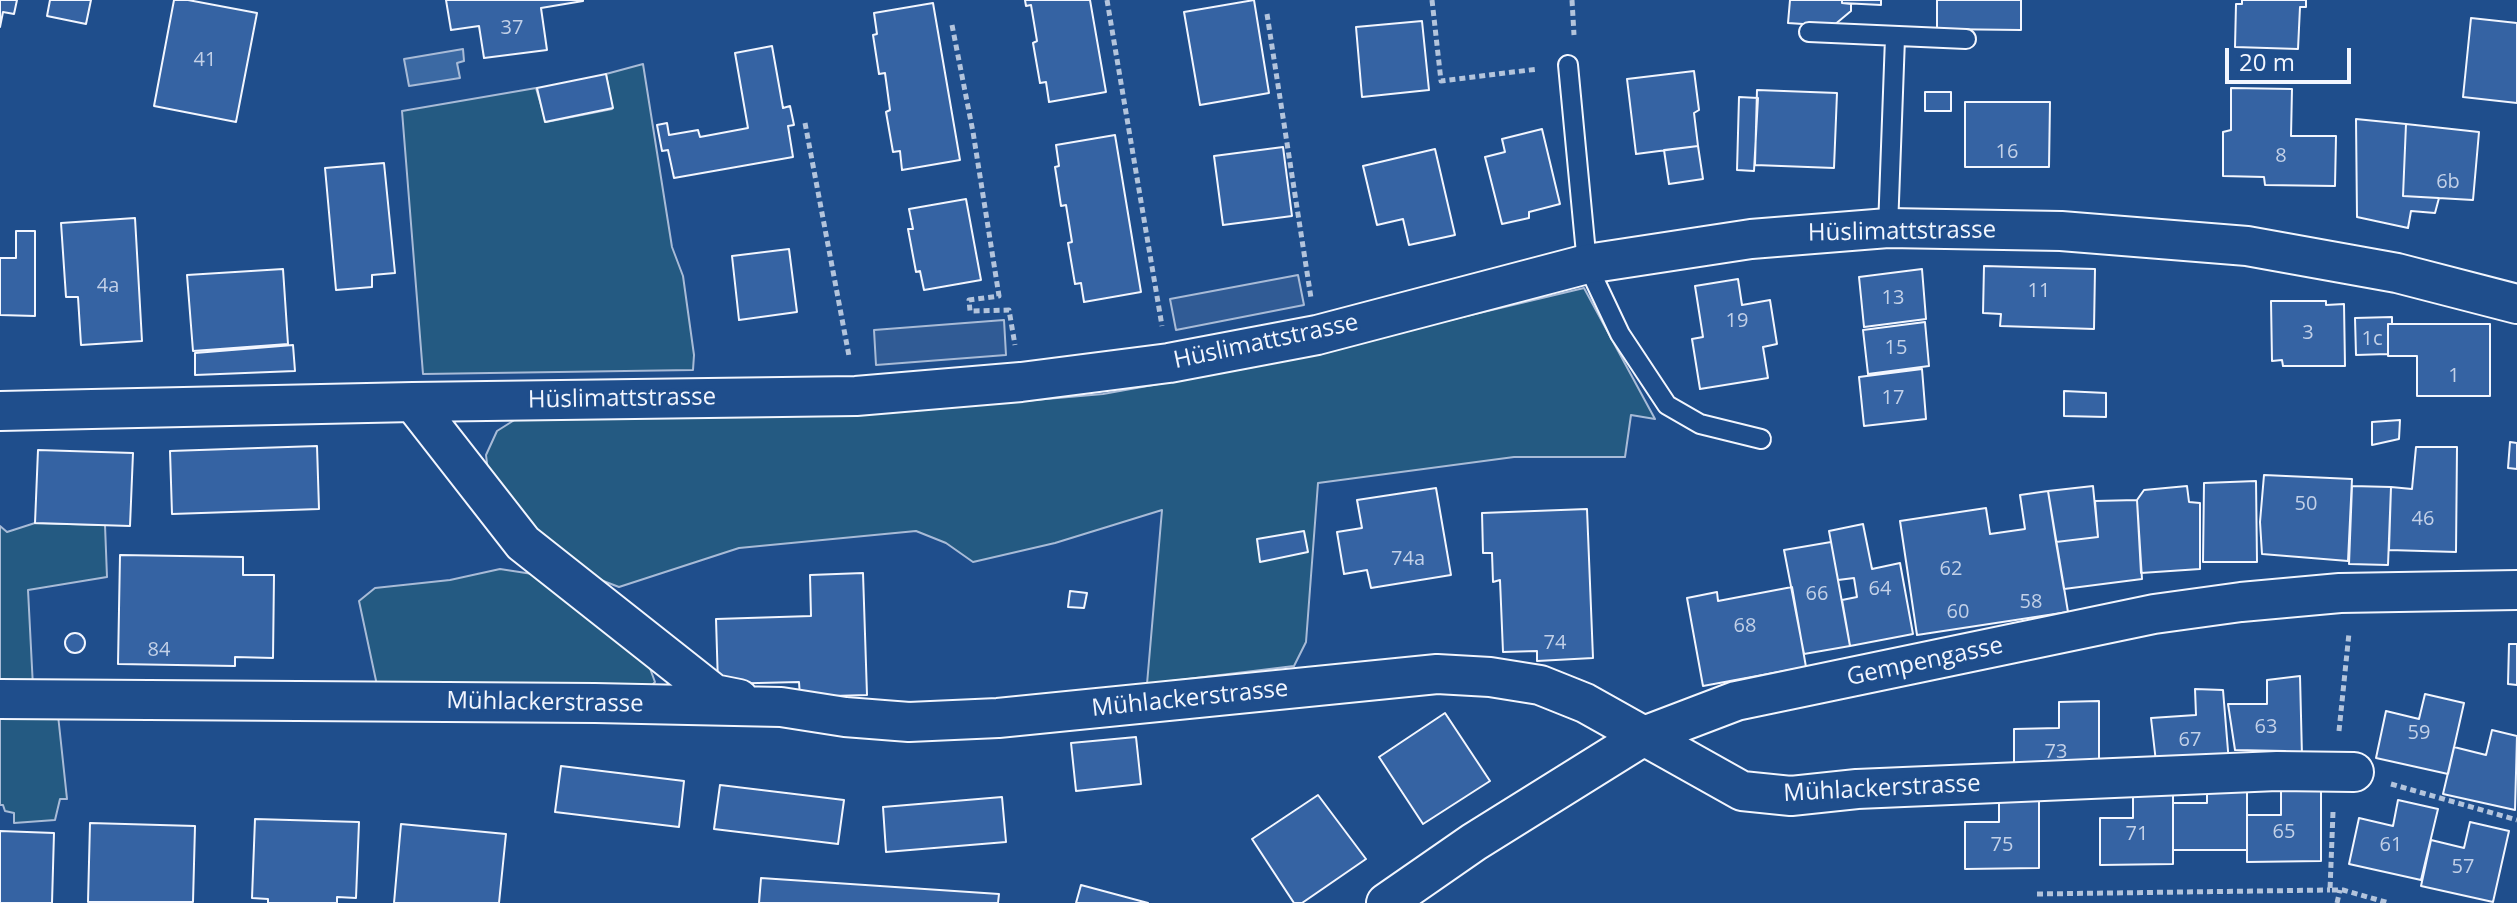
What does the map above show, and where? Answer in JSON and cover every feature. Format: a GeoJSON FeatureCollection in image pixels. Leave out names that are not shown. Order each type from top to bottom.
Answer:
{"type":"FeatureCollection","features":[{"type":"Feature","properties":{"kind":"street","name":"Hüslimattstrasse"},"geometry":{"type":"LineString","coordinates":[[0,411],[856,396],[1021,382],[1169,363],[1317,335],[1587,264],[1751,239],[1888,228],[2061,231],[2247,246],[2397,273],[2517,304]]}},
{"type":"Feature","properties":{"kind":"street"},"geometry":{"type":"LineString","coordinates":[[413,402],[523,543],[714,694],[781,707]]}},
{"type":"Feature","properties":{"kind":"street","name":"Gempengasse"},"geometry":{"type":"LineString","coordinates":[[1386,903],[1474,842],[1644,736],[1736,701],[2154,614],[2340,593],[2517,590]]}},
{"type":"Feature","properties":{"kind":"street","name":"Mühlackerstrasse"},"geometry":{"type":"LineString","coordinates":[[0,699],[781,707],[845,717],[909,722],[998,718],[1437,674],[1490,677],[1540,685],[1585,703],[1742,791],[1791,796],[1857,789],[2277,771],[2344,772]]}},
{"type":"Feature","properties":{"kind":"lane"},"geometry":{"type":"LineString","coordinates":[[1809,32],[1966,39]]}},
{"type":"Feature","properties":{"kind":"lane"},"geometry":{"type":"LineString","coordinates":[[1888,228],[1895,38]]}},
{"type":"Feature","properties":{"kind":"lane"},"geometry":{"type":"LineString","coordinates":[[1568,65],[1587,264],[1620,334],[1667,405],[1700,424],[1761,439]]}},
{"type":"Feature","properties":{"kind":"path"},"geometry":{"type":"LineString","coordinates":[[1107,0],[1169,363]]}},
{"type":"Feature","properties":{"kind":"path"},"geometry":{"type":"LineString","coordinates":[[1432,0],[1441,81],[1568,65]]}},
{"type":"Feature","properties":{"kind":"path"},"geometry":{"type":"LineString","coordinates":[[1267,14],[1317,335]]}},
{"type":"Feature","properties":{"kind":"path"},"geometry":{"type":"LineString","coordinates":[[952,25],[973,132],[999,296],[969,300],[970,311],[1009,310]]}},
{"type":"Feature","properties":{"kind":"path"},"geometry":{"type":"LineString","coordinates":[[805,123],[847,349]]}},
{"type":"Feature","properties":{"kind":"path"},"geometry":{"type":"LineString","coordinates":[[2330,890],[2344,772],[2350,631]]}},
{"type":"Feature","properties":{"kind":"path"},"geometry":{"type":"LineString","coordinates":[[2344,772],[2517,820]]}},
{"type":"Feature","properties":{"kind":"path"},"geometry":{"type":"LineString","coordinates":[[2337,903],[2340,890]]}},
{"type":"Feature","properties":{"kind":"path"},"geometry":{"type":"LineString","coordinates":[[2037,894],[2340,890],[2389,903]]}},
{"type":"Feature","properties":{"kind":"shaded area"},"geometry":{"type":"Polygon","coordinates":[[[463,49],[464,61],[457,63],[460,78],[409,86],[404,59],[463,49]]]}},
{"type":"Feature","properties":{"kind":"shaded area"},"geometry":{"type":"Polygon","coordinates":[[[643,64],[672,247],[683,276],[694,355],[693,370],[423,374],[402,111],[536,88],[546,122],[612,109],[606,74],[643,64]]]}},
{"type":"Feature","properties":{"kind":"shaded area"},"geometry":{"type":"Polygon","coordinates":[[[1298,275],[1304,305],[1176,330],[1170,299],[1298,275]]]}},
{"type":"Feature","properties":{"kind":"shaded area"},"geometry":{"type":"Polygon","coordinates":[[[1584,288],[1655,419],[1631,415],[1625,457],[1514,457],[1318,483],[1306,642],[1294,666],[1147,684],[1162,510],[1055,543],[973,562],[946,543],[916,531],[739,548],[619,587],[585,574],[545,544],[489,480],[486,455],[497,431],[516,419],[943,408],[1103,394],[1253,367],[1584,288]]]}},
{"type":"Feature","properties":{"kind":"shaded area"},"geometry":{"type":"Polygon","coordinates":[[[1004,320],[1006,355],[876,365],[874,330],[1004,320]]]}},
{"type":"Feature","properties":{"kind":"shaded area"},"geometry":{"type":"Polygon","coordinates":[[[35,523],[105,525],[107,577],[28,590],[33,687],[0,687],[0,526],[7,532],[35,523]]]}},
{"type":"Feature","properties":{"kind":"shaded area"},"geometry":{"type":"Polygon","coordinates":[[[500,569],[539,575],[648,663],[655,682],[644,694],[378,690],[359,601],[375,588],[450,580],[500,569]]]}},
{"type":"Feature","properties":{"kind":"shaded area"},"geometry":{"type":"Polygon","coordinates":[[[0,715],[58,715],[67,799],[60,799],[55,820],[14,823],[14,813],[5,811],[0,805],[0,715]]]}},
{"type":"Feature","properties":{"kind":"building"},"geometry":{"type":"Polygon","coordinates":[[[0,0],[17,0],[14,14],[3,12],[0,27],[0,0]]]}},
{"type":"Feature","properties":{"kind":"building"},"geometry":{"type":"Polygon","coordinates":[[[50,0],[91,0],[86,24],[47,16],[50,0]]]}},
{"type":"Feature","properties":{"kind":"building"},"geometry":{"type":"Polygon","coordinates":[[[174,0],[257,13],[236,122],[154,106],[174,0]]]}},
{"type":"Feature","properties":{"kind":"building"},"geometry":{"type":"Polygon","coordinates":[[[446,0],[583,1],[541,8],[547,50],[484,58],[479,26],[451,30],[446,0]]]}},
{"type":"Feature","properties":{"kind":"building"},"geometry":{"type":"Polygon","coordinates":[[[1025,0],[1090,0],[1106,92],[1049,102],[1046,82],[1040,83],[1031,5],[1026,6],[1025,0]]]}},
{"type":"Feature","properties":{"kind":"building"},"geometry":{"type":"Polygon","coordinates":[[[1254,0],[1269,93],[1200,105],[1184,12],[1254,0]]]}},
{"type":"Feature","properties":{"kind":"building"},"geometry":{"type":"Polygon","coordinates":[[[1790,0],[1842,0],[1842,3],[1851,4],[1851,11],[1833,26],[1788,23],[1790,0]]]}},
{"type":"Feature","properties":{"kind":"building"},"geometry":{"type":"Polygon","coordinates":[[[1842,0],[1881,0],[1881,5],[1842,3],[1842,0]]]}},
{"type":"Feature","properties":{"kind":"building"},"geometry":{"type":"Polygon","coordinates":[[[1937,0],[2021,0],[2021,30],[1937,29],[1937,0]]]}},
{"type":"Feature","properties":{"kind":"building"},"geometry":{"type":"Polygon","coordinates":[[[2242,0],[2306,0],[2306,7],[2300,7],[2298,49],[2235,47],[2236,4],[2242,4],[2242,0]]]}},
{"type":"Feature","properties":{"kind":"building"},"geometry":{"type":"Polygon","coordinates":[[[933,3],[960,160],[902,170],[900,151],[893,152],[886,112],[890,110],[885,73],[879,74],[873,35],[877,34],[874,13],[933,3]]]}},
{"type":"Feature","properties":{"kind":"building"},"geometry":{"type":"Polygon","coordinates":[[[2471,18],[2517,23],[2517,103],[2463,97],[2471,18]]]}},
{"type":"Feature","properties":{"kind":"building"},"geometry":{"type":"Polygon","coordinates":[[[1422,21],[1429,90],[1362,97],[1356,27],[1422,21]]]}},
{"type":"Feature","properties":{"kind":"building"},"geometry":{"type":"Polygon","coordinates":[[[772,46],[783,108],[790,106],[794,125],[788,126],[793,157],[674,178],[668,150],[662,151],[657,125],[667,123],[669,135],[698,130],[700,137],[748,128],[735,53],[772,46]]]}},
{"type":"Feature","properties":{"kind":"building"},"geometry":{"type":"Polygon","coordinates":[[[1694,71],[1699,110],[1694,113],[1698,146],[1636,154],[1627,79],[1694,71]]]}},
{"type":"Feature","properties":{"kind":"building"},"geometry":{"type":"Polygon","coordinates":[[[606,74],[613,108],[545,122],[537,88],[606,74]]]}},
{"type":"Feature","properties":{"kind":"building"},"geometry":{"type":"Polygon","coordinates":[[[2231,88],[2292,89],[2291,136],[2336,136],[2335,186],[2265,185],[2264,177],[2223,176],[2223,132],[2231,130],[2231,88]]]}},
{"type":"Feature","properties":{"kind":"building"},"geometry":{"type":"Polygon","coordinates":[[[1757,90],[1837,93],[1834,168],[1755,165],[1757,90]]]}},
{"type":"Feature","properties":{"kind":"building"},"geometry":{"type":"Polygon","coordinates":[[[1925,92],[1951,92],[1951,111],[1925,111],[1925,92]]]}},
{"type":"Feature","properties":{"kind":"building"},"geometry":{"type":"Polygon","coordinates":[[[1739,97],[1758,98],[1754,171],[1737,170],[1739,97]]]}},
{"type":"Feature","properties":{"kind":"building"},"geometry":{"type":"Polygon","coordinates":[[[1965,102],[2050,102],[2049,167],[1965,167],[1965,102]]]}},
{"type":"Feature","properties":{"kind":"building"},"geometry":{"type":"Polygon","coordinates":[[[2356,119],[2406,124],[2403,196],[2439,198],[2435,213],[2411,211],[2408,228],[2357,217],[2356,119]]]}},
{"type":"Feature","properties":{"kind":"building"},"geometry":{"type":"Polygon","coordinates":[[[2406,124],[2479,132],[2473,200],[2403,196],[2406,124]]]}},
{"type":"Feature","properties":{"kind":"building"},"geometry":{"type":"Polygon","coordinates":[[[1542,129],[1560,204],[1529,212],[1529,218],[1502,224],[1485,157],[1505,152],[1502,139],[1542,129]]]}},
{"type":"Feature","properties":{"kind":"building"},"geometry":{"type":"Polygon","coordinates":[[[1115,135],[1141,292],[1084,302],[1081,283],[1075,284],[1066,205],[1061,206],[1055,167],[1059,166],[1056,145],[1115,135]]]}},
{"type":"Feature","properties":{"kind":"building"},"geometry":{"type":"Polygon","coordinates":[[[1698,146],[1703,179],[1669,184],[1664,150],[1698,146]]]}},
{"type":"Feature","properties":{"kind":"building"},"geometry":{"type":"Polygon","coordinates":[[[1283,147],[1292,216],[1223,225],[1214,156],[1283,147]]]}},
{"type":"Feature","properties":{"kind":"building"},"geometry":{"type":"Polygon","coordinates":[[[1435,149],[1455,235],[1409,245],[1403,219],[1377,225],[1363,166],[1435,149]]]}},
{"type":"Feature","properties":{"kind":"building"},"geometry":{"type":"Polygon","coordinates":[[[384,163],[395,273],[372,275],[372,287],[336,290],[325,168],[384,163]]]}},
{"type":"Feature","properties":{"kind":"building"},"geometry":{"type":"Polygon","coordinates":[[[966,199],[981,280],[924,290],[920,271],[916,272],[908,229],[913,229],[909,209],[966,199]]]}},
{"type":"Feature","properties":{"kind":"building"},"geometry":{"type":"Polygon","coordinates":[[[135,218],[142,341],[81,345],[78,297],[66,297],[61,223],[135,218]]]}},
{"type":"Feature","properties":{"kind":"building"},"geometry":{"type":"Polygon","coordinates":[[[16,231],[35,231],[35,316],[0,315],[0,258],[16,258],[16,231]]]}},
{"type":"Feature","properties":{"kind":"building"},"geometry":{"type":"Polygon","coordinates":[[[789,249],[797,312],[739,320],[732,256],[789,249]]]}},
{"type":"Feature","properties":{"kind":"building"},"geometry":{"type":"Polygon","coordinates":[[[1984,266],[2095,269],[2094,329],[2000,326],[2001,314],[1983,313],[1984,266]]]}},
{"type":"Feature","properties":{"kind":"building"},"geometry":{"type":"Polygon","coordinates":[[[283,269],[288,344],[193,351],[187,275],[283,269]]]}},
{"type":"Feature","properties":{"kind":"building"},"geometry":{"type":"Polygon","coordinates":[[[1922,269],[1926,319],[1864,327],[1859,277],[1922,269]]]}},
{"type":"Feature","properties":{"kind":"building"},"geometry":{"type":"Polygon","coordinates":[[[1738,279],[1742,305],[1770,300],[1777,344],[1763,347],[1768,378],[1700,389],[1692,339],[1703,337],[1695,286],[1738,279]]]}},
{"type":"Feature","properties":{"kind":"building"},"geometry":{"type":"Polygon","coordinates":[[[2271,301],[2344,304],[2345,366],[2283,366],[2282,360],[2272,361],[2271,301]]]}},
{"type":"Feature","properties":{"kind":"building"},"geometry":{"type":"Polygon","coordinates":[[[2392,317],[2392,324],[2388,324],[2388,354],[2356,355],[2355,318],[2392,317]]]}},
{"type":"Feature","properties":{"kind":"building"},"geometry":{"type":"Polygon","coordinates":[[[1925,322],[1929,366],[1868,374],[1863,330],[1925,322]]]}},
{"type":"Feature","properties":{"kind":"building"},"geometry":{"type":"Polygon","coordinates":[[[2388,324],[2490,324],[2490,396],[2417,396],[2417,356],[2388,356],[2388,324]]]}},
{"type":"Feature","properties":{"kind":"building"},"geometry":{"type":"Polygon","coordinates":[[[293,345],[295,371],[195,375],[195,353],[293,345]]]}},
{"type":"Feature","properties":{"kind":"building"},"geometry":{"type":"Polygon","coordinates":[[[1922,369],[1926,419],[1864,426],[1859,377],[1922,369]]]}},
{"type":"Feature","properties":{"kind":"building"},"geometry":{"type":"Polygon","coordinates":[[[2064,391],[2106,393],[2106,417],[2064,416],[2064,391]]]}},
{"type":"Feature","properties":{"kind":"building"},"geometry":{"type":"Polygon","coordinates":[[[2400,420],[2399,439],[2372,445],[2372,422],[2400,420]]]}},
{"type":"Feature","properties":{"kind":"building"},"geometry":{"type":"Polygon","coordinates":[[[2510,442],[2517,443],[2517,469],[2508,468],[2510,442]]]}},
{"type":"Feature","properties":{"kind":"building"},"geometry":{"type":"Polygon","coordinates":[[[317,446],[319,509],[172,514],[170,451],[317,446]]]}},
{"type":"Feature","properties":{"kind":"building"},"geometry":{"type":"Polygon","coordinates":[[[2416,447],[2457,447],[2456,552],[2389,550],[2391,487],[2412,489],[2416,447]]]}},
{"type":"Feature","properties":{"kind":"building"},"geometry":{"type":"Polygon","coordinates":[[[38,450],[133,453],[130,526],[35,523],[38,450]]]}},
{"type":"Feature","properties":{"kind":"building"},"geometry":{"type":"Polygon","coordinates":[[[2264,475],[2352,479],[2348,561],[2262,554],[2260,522],[2264,475]]]}},
{"type":"Feature","properties":{"kind":"building"},"geometry":{"type":"Polygon","coordinates":[[[2256,481],[2257,562],[2203,562],[2204,483],[2256,481]]]}},
{"type":"Feature","properties":{"kind":"building"},"geometry":{"type":"Polygon","coordinates":[[[2093,486],[2098,537],[2056,542],[2048,491],[2093,486]]]}},
{"type":"Feature","properties":{"kind":"building"},"geometry":{"type":"Polygon","coordinates":[[[2187,486],[2189,502],[2200,503],[2200,569],[2141,573],[2137,500],[2144,490],[2187,486]]]}},
{"type":"Feature","properties":{"kind":"building"},"geometry":{"type":"Polygon","coordinates":[[[2352,486],[2391,487],[2388,565],[2349,564],[2352,486]]]}},
{"type":"Feature","properties":{"kind":"building"},"geometry":{"type":"Polygon","coordinates":[[[1436,488],[1451,575],[1371,588],[1367,570],[1344,574],[1337,532],[1362,528],[1357,500],[1436,488]]]}},
{"type":"Feature","properties":{"kind":"building"},"geometry":{"type":"Polygon","coordinates":[[[2048,491],[2068,612],[1917,635],[1900,521],[1986,508],[1990,534],[2025,529],[2020,495],[2048,491]]]}},
{"type":"Feature","properties":{"kind":"building"},"geometry":{"type":"Polygon","coordinates":[[[2137,500],[2142,579],[2064,589],[2056,542],[2098,537],[2095,501],[2137,500]]]}},
{"type":"Feature","properties":{"kind":"building"},"geometry":{"type":"Polygon","coordinates":[[[1587,509],[1593,658],[1537,661],[1537,651],[1503,652],[1500,580],[1493,582],[1492,553],[1483,553],[1482,513],[1587,509]]]}},
{"type":"Feature","properties":{"kind":"building"},"geometry":{"type":"Polygon","coordinates":[[[1863,524],[1872,569],[1900,563],[1913,634],[1850,646],[1842,600],[1857,597],[1854,578],[1838,580],[1829,531],[1863,524]]]}},
{"type":"Feature","properties":{"kind":"building"},"geometry":{"type":"Polygon","coordinates":[[[1304,531],[1308,552],[1260,562],[1257,539],[1304,531]]]}},
{"type":"Feature","properties":{"kind":"building"},"geometry":{"type":"Polygon","coordinates":[[[1831,542],[1850,646],[1804,654],[1784,550],[1831,542]]]}},
{"type":"Feature","properties":{"kind":"building"},"geometry":{"type":"Polygon","coordinates":[[[120,555],[243,557],[243,575],[274,575],[273,658],[235,657],[235,666],[118,664],[120,555]]]}},
{"type":"Feature","properties":{"kind":"building"},"geometry":{"type":"Polygon","coordinates":[[[863,573],[867,695],[800,697],[799,682],[718,684],[716,619],[811,616],[810,575],[863,573]]]}},
{"type":"Feature","properties":{"kind":"building"},"geometry":{"type":"Polygon","coordinates":[[[1792,587],[1806,667],[1703,686],[1687,598],[1717,592],[1718,601],[1792,587]]]}},
{"type":"Feature","properties":{"kind":"building"},"geometry":{"type":"Polygon","coordinates":[[[1070,591],[1087,593],[1084,608],[1068,607],[1070,591]]]}},
{"type":"Feature","properties":{"kind":"building"},"geometry":{"type":"Polygon","coordinates":[[[75,633],[82,636],[85,643],[82,650],[75,653],[68,650],[65,643],[68,636],[75,633]]]}},
{"type":"Feature","properties":{"kind":"building"},"geometry":{"type":"Polygon","coordinates":[[[2509,644],[2517,644],[2517,685],[2508,684],[2509,644]]]}},
{"type":"Feature","properties":{"kind":"building"},"geometry":{"type":"Polygon","coordinates":[[[2300,676],[2302,756],[2287,758],[2285,751],[2235,750],[2228,704],[2267,704],[2267,680],[2300,676]]]}},
{"type":"Feature","properties":{"kind":"building"},"geometry":{"type":"Polygon","coordinates":[[[2195,689],[2223,690],[2229,763],[2156,762],[2151,718],[2196,715],[2195,689]]]}},
{"type":"Feature","properties":{"kind":"building"},"geometry":{"type":"Polygon","coordinates":[[[2425,694],[2464,703],[2448,774],[2376,758],[2386,711],[2419,719],[2425,694]]]}},
{"type":"Feature","properties":{"kind":"building"},"geometry":{"type":"Polygon","coordinates":[[[2099,701],[2099,775],[2014,776],[2014,729],[2059,728],[2059,702],[2099,701]]]}},
{"type":"Feature","properties":{"kind":"building"},"geometry":{"type":"Polygon","coordinates":[[[1445,713],[1490,781],[1423,824],[1379,757],[1445,713]]]}},
{"type":"Feature","properties":{"kind":"building"},"geometry":{"type":"Polygon","coordinates":[[[2492,730],[2517,736],[2515,810],[2443,794],[2454,747],[2486,755],[2492,730]]]}},
{"type":"Feature","properties":{"kind":"building"},"geometry":{"type":"Polygon","coordinates":[[[1136,737],[1141,784],[1076,791],[1071,743],[1136,737]]]}},
{"type":"Feature","properties":{"kind":"building"},"geometry":{"type":"Polygon","coordinates":[[[561,766],[684,781],[679,827],[555,812],[561,766]]]}},
{"type":"Feature","properties":{"kind":"building"},"geometry":{"type":"Polygon","coordinates":[[[2207,777],[2247,777],[2247,850],[2173,850],[2173,803],[2207,803],[2207,777]]]}},
{"type":"Feature","properties":{"kind":"building"},"geometry":{"type":"Polygon","coordinates":[[[720,785],[844,800],[838,844],[714,829],[720,785]]]}},
{"type":"Feature","properties":{"kind":"building"},"geometry":{"type":"Polygon","coordinates":[[[2281,789],[2321,789],[2321,861],[2247,862],[2247,815],[2281,815],[2281,789]]]}},
{"type":"Feature","properties":{"kind":"building"},"geometry":{"type":"Polygon","coordinates":[[[2173,791],[2173,864],[2100,865],[2100,818],[2133,818],[2133,792],[2173,791]]]}},
{"type":"Feature","properties":{"kind":"building"},"geometry":{"type":"Polygon","coordinates":[[[1318,795],[1366,859],[1302,903],[1294,903],[1252,839],[1318,795]]]}},
{"type":"Feature","properties":{"kind":"building"},"geometry":{"type":"Polygon","coordinates":[[[1999,795],[2039,795],[2039,868],[1965,869],[1965,822],[1999,822],[1999,795]]]}},
{"type":"Feature","properties":{"kind":"building"},"geometry":{"type":"Polygon","coordinates":[[[1002,797],[1006,842],[886,852],[883,807],[1002,797]]]}},
{"type":"Feature","properties":{"kind":"building"},"geometry":{"type":"Polygon","coordinates":[[[2398,800],[2438,809],[2421,880],[2349,864],[2359,818],[2393,826],[2398,800]]]}},
{"type":"Feature","properties":{"kind":"building"},"geometry":{"type":"Polygon","coordinates":[[[255,819],[359,822],[356,898],[337,897],[337,903],[268,903],[268,899],[252,898],[255,819]]]}},
{"type":"Feature","properties":{"kind":"building"},"geometry":{"type":"Polygon","coordinates":[[[2470,822],[2509,831],[2493,902],[2421,886],[2431,840],[2464,848],[2470,822]]]}},
{"type":"Feature","properties":{"kind":"building"},"geometry":{"type":"Polygon","coordinates":[[[90,823],[195,826],[193,902],[88,902],[90,823]]]}},
{"type":"Feature","properties":{"kind":"building"},"geometry":{"type":"Polygon","coordinates":[[[401,824],[506,834],[499,903],[394,903],[401,824]]]}},
{"type":"Feature","properties":{"kind":"building"},"geometry":{"type":"Polygon","coordinates":[[[0,831],[54,833],[52,903],[0,903],[0,831]]]}},
{"type":"Feature","properties":{"kind":"building"},"geometry":{"type":"Polygon","coordinates":[[[761,878],[999,894],[998,903],[759,903],[761,878]]]}},
{"type":"Feature","properties":{"kind":"building"},"geometry":{"type":"Polygon","coordinates":[[[1081,885],[1148,903],[1076,903],[1081,885]]]}}]}
